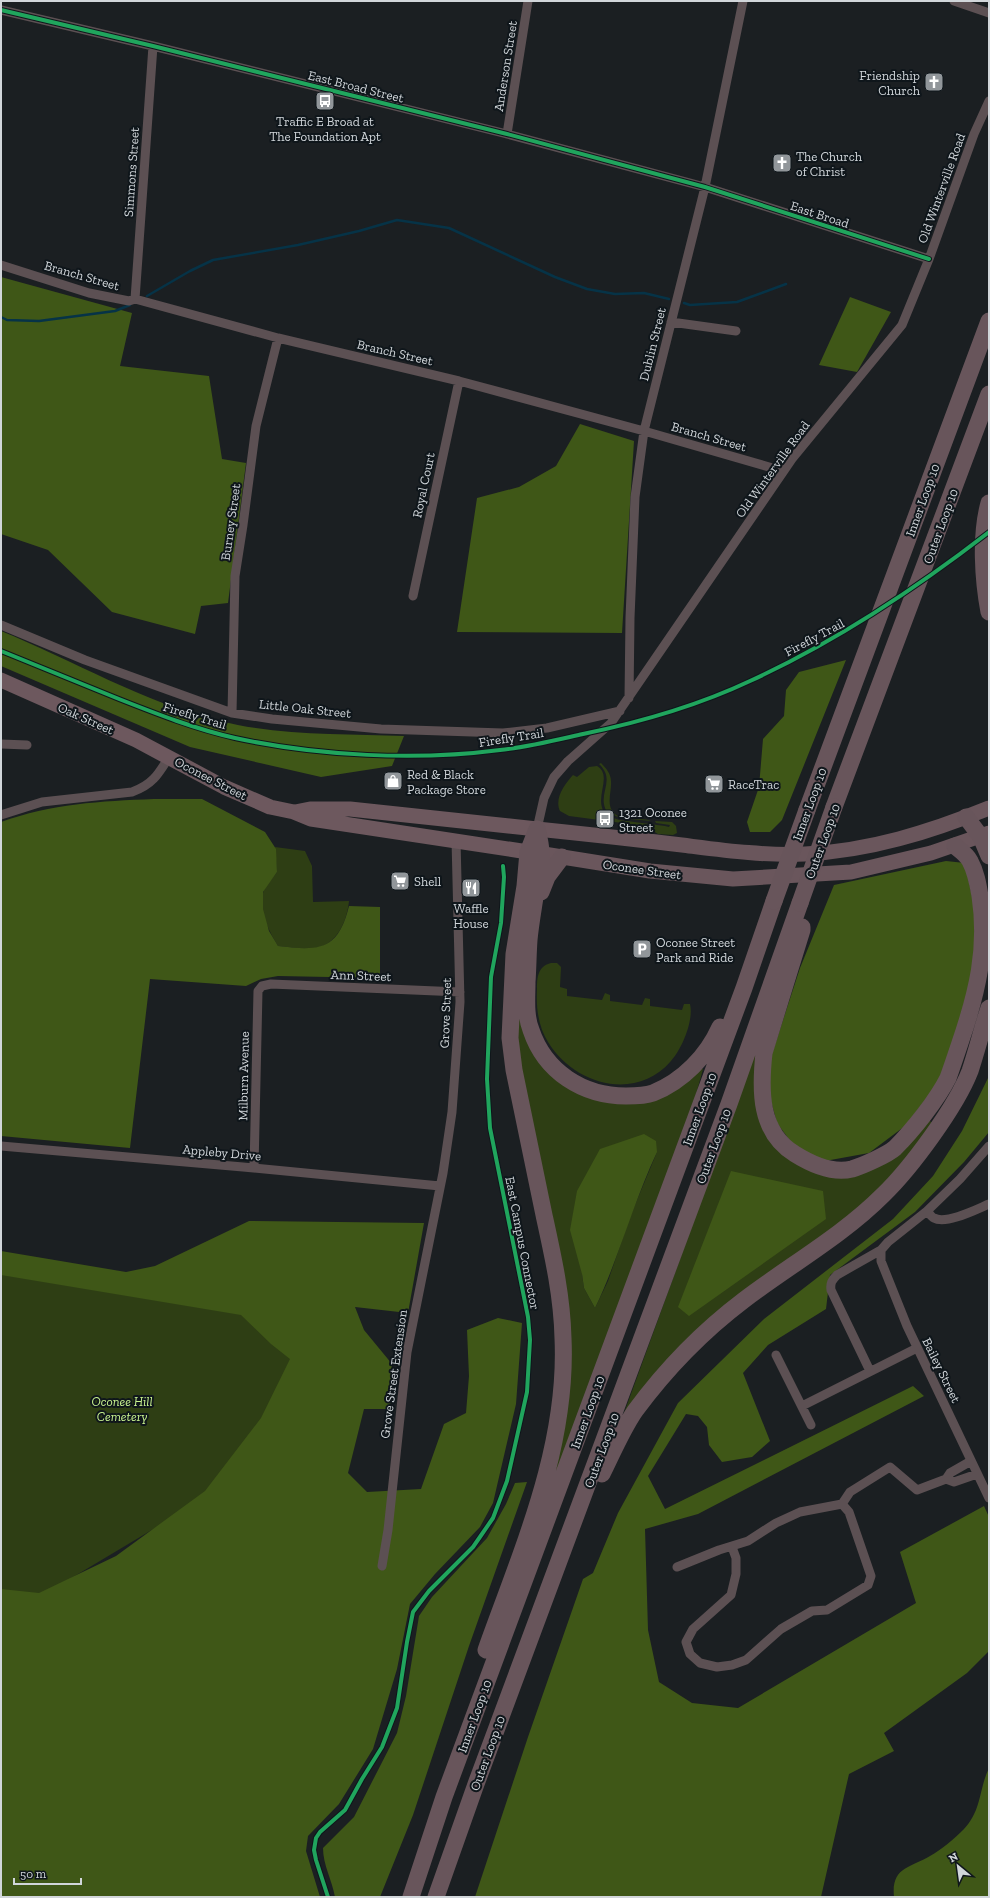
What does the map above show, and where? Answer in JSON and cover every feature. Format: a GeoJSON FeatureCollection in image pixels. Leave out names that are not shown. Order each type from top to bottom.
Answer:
{"type":"FeatureCollection","features":[{"type":"Feature","properties":{"kind":"highway","name":"Inner Loop 10"},"geometry":{"type":"LineString","coordinates":[[411,1897],[440,1810],[474,1716],[744,988],[807,810],[989,321]]}},
{"type":"Feature","properties":{"kind":"highway","name":"Outer Loop 10"},"geometry":{"type":"LineString","coordinates":[[436,1897],[476,1784],[734,1089],[834,807],[989,394]]}},
{"type":"Feature","properties":{"kind":"highway"},"geometry":{"type":"LineString","coordinates":[[989,503],[984,556],[985,588],[989,612]]}},
{"type":"Feature","properties":{"kind":"highway","name":"Oconee Street"},"geometry":{"type":"LineString","coordinates":[[537,829],[728,851],[805,854],[863,848],[915,835],[989,808]]}},
{"type":"Feature","properties":{"kind":"highway"},"geometry":{"type":"LineString","coordinates":[[966,817],[985,835],[989,856]]}},
{"type":"Feature","properties":{"kind":"highway"},"geometry":{"type":"LineString","coordinates":[[537,829],[534,853],[534,905],[529,939],[527,1015],[531,1031],[547,1060],[574,1084],[592,1092],[612,1096],[632,1096],[652,1093],[673,1083],[696,1065],[701,1059],[714,1040],[728,1008],[744,988]]}},
{"type":"Feature","properties":{"kind":"highway","name":"Oconee Street"},"geometry":{"type":"LineString","coordinates":[[534,853],[650,871],[733,879],[851,872],[955,846],[985,835]]}},
{"type":"Feature","properties":{"kind":"highway"},"geometry":{"type":"LineString","coordinates":[[800,903],[802,930],[764,1053],[762,1071],[764,1112],[772,1131],[789,1150],[812,1164],[831,1169],[851,1169],[894,1149],[930,1106],[948,1078],[967,1024],[978,982],[984,932],[977,877],[969,860],[955,846]]}},
{"type":"Feature","properties":{"kind":"highway"},"geometry":{"type":"LineString","coordinates":[[474,1716],[479,1672],[549,1466],[556,1430],[562,1377],[563,1338],[559,1284],[514,1070],[510,1038],[514,954],[524,886],[534,853]]}},
{"type":"Feature","properties":{"kind":"highway"},"geometry":{"type":"LineString","coordinates":[[534,905],[547,877],[562,857]]}},
{"type":"Feature","properties":{"kind":"highway"},"geometry":{"type":"LineString","coordinates":[[574,1523],[586,1507],[635,1412],[680,1356],[708,1329],[744,1300],[863,1214],[884,1195],[906,1170],[949,1111],[969,1072],[989,1008]]}},
{"type":"Feature","properties":{"kind":"main road","name":"Oak Street"},"geometry":{"type":"LineString","coordinates":[[1,680],[136,740],[169,757]]}},
{"type":"Feature","properties":{"kind":"main road","name":"Oconee Street"},"geometry":{"type":"LineString","coordinates":[[169,757],[231,790],[270,806],[294,812],[311,819],[534,853]]}},
{"type":"Feature","properties":{"kind":"main road","name":"Oconee Street"},"geometry":{"type":"LineString","coordinates":[[294,812],[310,809],[350,809],[537,829]]}},
{"type":"Feature","properties":{"kind":"street","name":"Anderson Street"},"geometry":{"type":"LineString","coordinates":[[508,134],[528,1]]}},
{"type":"Feature","properties":{"kind":"street","name":"Dublin Street"},"geometry":{"type":"LineString","coordinates":[[629,698],[630,618],[635,497],[644,431],[705,187],[743,1]]}},
{"type":"Feature","properties":{"kind":"street"},"geometry":{"type":"LineString","coordinates":[[954,1],[989,13]]}},
{"type":"Feature","properties":{"kind":"street","name":"East Broad Street"},"geometry":{"type":"LineString","coordinates":[[1,10],[508,134],[705,187]]}},
{"type":"Feature","properties":{"kind":"street","name":"Simmons Street"},"geometry":{"type":"LineString","coordinates":[[135,300],[153,46]]}},
{"type":"Feature","properties":{"kind":"street","name":"Old Winterville Road"},"geometry":{"type":"LineString","coordinates":[[537,829],[544,798],[554,777],[568,761],[605,729],[620,711],[783,471],[902,325],[929,259],[974,134],[989,101]]}},
{"type":"Feature","properties":{"kind":"street","name":"East Broad"},"geometry":{"type":"LineString","coordinates":[[705,187],[929,259]]}},
{"type":"Feature","properties":{"kind":"street","name":"Branch Street"},"geometry":{"type":"LineString","coordinates":[[1,265],[89,293],[129,302],[135,300],[278,338],[459,381],[644,431],[783,471]]}},
{"type":"Feature","properties":{"kind":"street"},"geometry":{"type":"LineString","coordinates":[[671,322],[736,332]]}},
{"type":"Feature","properties":{"kind":"street","name":"Burney Street"},"geometry":{"type":"LineString","coordinates":[[232,713],[235,576],[244,525],[256,426],[278,338]]}},
{"type":"Feature","properties":{"kind":"street","name":"Royal Court"},"geometry":{"type":"LineString","coordinates":[[413,596],[459,381]]}},
{"type":"Feature","properties":{"kind":"street","name":"Little Oak Street"},"geometry":{"type":"LineString","coordinates":[[1,625],[85,660],[232,713],[272,719],[381,729],[503,733],[546,728],[620,711]]}},
{"type":"Feature","properties":{"kind":"street"},"geometry":{"type":"LineString","coordinates":[[1,744],[27,745]]}},
{"type":"Feature","properties":{"kind":"street","name":"Oconee Street"},"geometry":{"type":"LineString","coordinates":[[1,815],[42,802],[132,792],[145,787],[158,776],[169,757]]}},
{"type":"Feature","properties":{"kind":"street","name":"Grove Street"},"geometry":{"type":"LineString","coordinates":[[440,1186],[452,1112],[460,992],[456,840]]}},
{"type":"Feature","properties":{"kind":"street","name":"Ann Street"},"geometry":{"type":"LineString","coordinates":[[262,986],[271,984],[460,992]]}},
{"type":"Feature","properties":{"kind":"street","name":"Milburn Avenue"},"geometry":{"type":"LineString","coordinates":[[254,1168],[258,991],[262,986]]}},
{"type":"Feature","properties":{"kind":"street","name":"Appleby Drive"},"geometry":{"type":"LineString","coordinates":[[1,1146],[440,1186]]}},
{"type":"Feature","properties":{"kind":"street"},"geometry":{"type":"LineString","coordinates":[[870,1372],[831,1290],[830,1284],[836,1275],[881,1250],[888,1242],[927,1211],[960,1179],[989,1146]]}},
{"type":"Feature","properties":{"kind":"street","name":"Grove Street Extension"},"geometry":{"type":"LineString","coordinates":[[382,1566],[388,1530],[407,1352],[440,1186]]}},
{"type":"Feature","properties":{"kind":"street"},"geometry":{"type":"LineString","coordinates":[[927,1211],[933,1218],[943,1220],[953,1218],[989,1204]]}},
{"type":"Feature","properties":{"kind":"street","name":"Bailey Street"},"geometry":{"type":"LineString","coordinates":[[881,1250],[881,1261],[917,1348],[989,1498]]}},
{"type":"Feature","properties":{"kind":"street"},"geometry":{"type":"LineString","coordinates":[[802,1406],[917,1348]]}},
{"type":"Feature","properties":{"kind":"street"},"geometry":{"type":"LineString","coordinates":[[776,1355],[811,1425]]}},
{"type":"Feature","properties":{"kind":"street"},"geometry":{"type":"LineString","coordinates":[[677,1567],[748,1540],[776,1523],[800,1512],[842,1504],[850,1492],[890,1467],[917,1490],[946,1478],[950,1473],[971,1461]]}},
{"type":"Feature","properties":{"kind":"street"},"geometry":{"type":"LineString","coordinates":[[946,1478],[954,1482],[977,1474]]}},
{"type":"Feature","properties":{"kind":"street"},"geometry":{"type":"LineString","coordinates":[[732,1547],[736,1558],[736,1574],[731,1595],[693,1629],[686,1642],[690,1654],[700,1663],[717,1667],[732,1666],[746,1660],[781,1629],[812,1611],[827,1610],[868,1584],[871,1576],[849,1512],[842,1504]]}},
{"type":"Feature","properties":{"kind":"green space"},"geometry":{"type":"Polygon","coordinates":[[[1,277],[132,313],[120,366],[209,376],[222,459],[246,463],[228,603],[201,606],[195,634],[112,612],[48,550],[1,534],[1,277]]]}},
{"type":"Feature","properties":{"kind":"green space"},"geometry":{"type":"Polygon","coordinates":[[[850,297],[891,312],[857,372],[819,365],[850,297]]]}},
{"type":"Feature","properties":{"kind":"green space"},"geometry":{"type":"Polygon","coordinates":[[[580,424],[634,441],[622,633],[457,632],[477,498],[519,487],[556,466],[580,424]]]}},
{"type":"Feature","properties":{"kind":"green space"},"geometry":{"type":"Polygon","coordinates":[[[1,631],[136,692],[192,713],[220,721],[242,726],[288,732],[404,736],[392,766],[321,777],[190,747],[1,666],[1,631]]]}},
{"type":"Feature","properties":{"kind":"green space"},"geometry":{"type":"Polygon","coordinates":[[[846,660],[782,820],[770,832],[750,832],[747,822],[759,787],[763,739],[784,716],[786,690],[799,672],[846,660]]]}},
{"type":"Feature","properties":{"kind":"green space"},"geometry":{"type":"Polygon","coordinates":[[[601,763],[611,778],[611,809],[618,816],[630,819],[620,818],[607,812],[604,805],[607,782],[604,770],[599,764],[601,763]]]}},
{"type":"Feature","properties":{"kind":"green space"},"geometry":{"type":"Polygon","coordinates":[[[597,766],[602,770],[604,776],[601,802],[602,809],[606,815],[619,820],[669,827],[670,825],[656,823],[655,821],[672,822],[676,826],[677,833],[673,835],[658,834],[645,826],[569,816],[560,811],[558,801],[559,796],[573,775],[577,777],[589,767],[597,766]]]}},
{"type":"Feature","properties":{"kind":"green space"},"geometry":{"type":"Polygon","coordinates":[[[154,799],[202,799],[265,832],[276,849],[277,872],[263,892],[263,909],[269,931],[278,946],[305,948],[325,945],[333,940],[339,932],[349,906],[380,907],[380,978],[278,976],[261,979],[246,986],[150,979],[130,1148],[1,1136],[1,822],[39,811],[76,804],[154,799]]]}},
{"type":"Feature","properties":{"kind":"green space"},"geometry":{"type":"Polygon","coordinates":[[[630,819],[643,819],[651,821],[630,819]]]}},
{"type":"Feature","properties":{"kind":"green space"},"geometry":{"type":"Polygon","coordinates":[[[275,847],[305,851],[312,866],[313,902],[349,901],[346,916],[340,931],[323,946],[306,949],[278,946],[271,934],[263,914],[262,900],[265,888],[277,872],[275,847]]]}},
{"type":"Feature","properties":{"kind":"green space"},"geometry":{"type":"Polygon","coordinates":[[[946,861],[965,863],[974,906],[976,938],[968,998],[938,1083],[905,1126],[869,1153],[825,1161],[794,1146],[777,1123],[768,1090],[771,1057],[800,968],[834,885],[946,861]]]}},
{"type":"Feature","properties":{"kind":"green space"},"geometry":{"type":"Polygon","coordinates":[[[551,963],[557,963],[561,967],[560,987],[567,989],[567,996],[602,1000],[605,993],[610,995],[610,1001],[642,1005],[645,998],[650,999],[650,1006],[682,1010],[684,1004],[690,1004],[691,1011],[689,1026],[683,1042],[675,1056],[657,1074],[641,1081],[624,1084],[606,1083],[589,1078],[573,1069],[559,1057],[548,1042],[542,1030],[538,1016],[538,976],[543,967],[551,963]]]}},
{"type":"Feature","properties":{"kind":"green space"},"geometry":{"type":"Polygon","coordinates":[[[515,1010],[545,1067],[637,1102],[700,1068],[703,1069],[695,1098],[546,1507],[570,1357],[526,1114],[515,1010]],[[657,1152],[582,1274],[584,1288],[595,1308],[608,1281],[630,1217],[657,1152]]]}},
{"type":"Feature","properties":{"kind":"green space"},"geometry":{"type":"Polygon","coordinates":[[[761,1036],[769,1137],[852,1174],[927,1119],[934,1124],[866,1204],[787,1262],[623,1416],[761,1036]]]}},
{"type":"Feature","properties":{"kind":"green space"},"geometry":{"type":"Polygon","coordinates":[[[989,1076],[989,1132],[964,1162],[915,1212],[830,1275],[826,1309],[768,1345],[743,1373],[770,1441],[752,1457],[722,1462],[709,1445],[707,1427],[698,1416],[686,1414],[648,1476],[665,1509],[913,1386],[924,1396],[698,1514],[645,1529],[648,1630],[659,1682],[692,1703],[738,1708],[916,1603],[900,1552],[984,1506],[989,1517],[989,1651],[967,1673],[884,1733],[894,1751],[849,1774],[821,1897],[475,1897],[528,1737],[583,1579],[593,1573],[618,1513],[678,1403],[764,1319],[893,1219],[933,1176],[962,1131],[989,1076]]]}},
{"type":"Feature","properties":{"kind":"green space"},"geometry":{"type":"Polygon","coordinates":[[[644,1134],[656,1141],[657,1152],[648,1171],[604,1289],[595,1308],[584,1288],[582,1274],[570,1230],[577,1191],[600,1149],[644,1134]]]}},
{"type":"Feature","properties":{"kind":"green space"},"geometry":{"type":"Polygon","coordinates":[[[731,1171],[823,1191],[826,1219],[689,1316],[678,1307],[731,1171]]]}},
{"type":"Feature","properties":{"kind":"green space"},"geometry":{"type":"Polygon","coordinates":[[[249,1221],[424,1223],[408,1313],[355,1307],[364,1330],[392,1364],[390,1409],[364,1409],[348,1473],[367,1492],[421,1489],[444,1424],[466,1413],[469,1376],[467,1330],[498,1318],[522,1323],[516,1404],[493,1503],[480,1527],[435,1574],[410,1604],[397,1669],[373,1749],[339,1804],[308,1836],[306,1851],[320,1897],[1,1897],[1,1589],[39,1593],[116,1556],[205,1491],[261,1418],[290,1359],[271,1344],[241,1315],[1,1275],[1,1251],[126,1272],[155,1266],[249,1221]]]}},
{"type":"Feature","properties":{"kind":"green space","name":"Oconee Hill Cemetery"},"geometry":{"type":"Polygon","coordinates":[[[1,1268],[278,1310],[339,1418],[33,1601],[1,1599],[1,1268]]]}},
{"type":"Feature","properties":{"kind":"green space"},"geometry":{"type":"Polygon","coordinates":[[[527,1482],[469,1646],[413,1815],[380,1897],[335,1897],[324,1860],[323,1848],[354,1817],[397,1733],[406,1696],[419,1616],[432,1597],[487,1538],[506,1504],[515,1483],[527,1482]]]}},
{"type":"Feature","properties":{"kind":"green space"},"geometry":{"type":"Polygon","coordinates":[[[989,1768],[989,1897],[894,1897],[896,1880],[903,1870],[930,1856],[943,1847],[970,1822],[977,1807],[983,1783],[989,1768]]]}},
{"type":"Feature","properties":{"kind":"waterway"},"geometry":{"type":"LineString","coordinates":[[147,296],[190,271],[213,260],[298,245],[359,231],[397,220],[449,228],[555,277],[587,289],[615,294],[644,293],[669,299]]}},
{"type":"Feature","properties":{"kind":"waterway"},"geometry":{"type":"LineString","coordinates":[[684,303],[690,305],[737,302],[786,284]]}},
{"type":"Feature","properties":{"kind":"waterway"},"geometry":{"type":"LineString","coordinates":[[1,317],[7,320],[39,321],[115,311],[130,305]]}},
{"type":"Feature","properties":{"kind":"cycle path"},"geometry":{"type":"LineString","coordinates":[[1,10],[153,46],[507,134],[705,187],[929,259]]}},
{"type":"Feature","properties":{"kind":"cycle path","name":"Firefly Trail"},"geometry":{"type":"LineString","coordinates":[[1,651],[162,716],[191,726],[235,738],[300,749],[367,755],[435,755],[500,750],[542,743],[626,724],[689,706],[730,690],[814,649],[844,632],[903,594],[989,532]]}},
{"type":"Feature","properties":{"kind":"cycle path","name":"East Campus Connector"},"geometry":{"type":"LineString","coordinates":[[328,1897],[316,1860],[314,1850],[316,1838],[320,1832],[345,1810],[382,1747],[397,1708],[413,1612],[429,1591],[473,1547],[493,1518],[507,1481],[527,1392],[530,1340],[528,1317],[490,1128],[487,1079],[491,977],[501,923],[504,877],[503,866]]}},
{"type":"Feature","properties":{"kind":"place","name":"Friendship Church"},"geometry":{"type":"Point","coordinates":[934,82]}},
{"type":"Feature","properties":{"kind":"place","name":"Traffic E Broad at The Foundation Apt"},"geometry":{"type":"Point","coordinates":[325,101]}},
{"type":"Feature","properties":{"kind":"place","name":"The Church of Christ"},"geometry":{"type":"Point","coordinates":[782,163]}},
{"type":"Feature","properties":{"kind":"place","name":"Red & Black Package Store"},"geometry":{"type":"Point","coordinates":[393,781]}},
{"type":"Feature","properties":{"kind":"place","name":"RaceTrac"},"geometry":{"type":"Point","coordinates":[714,784]}},
{"type":"Feature","properties":{"kind":"place","name":"1321 Oconee Street"},"geometry":{"type":"Point","coordinates":[605,819]}},
{"type":"Feature","properties":{"kind":"place","name":"Shell"},"geometry":{"type":"Point","coordinates":[400,881]}},
{"type":"Feature","properties":{"kind":"place","name":"Waffle House"},"geometry":{"type":"Point","coordinates":[471,888]}},
{"type":"Feature","properties":{"kind":"place","name":"Oconee Street Park and Ride"},"geometry":{"type":"Point","coordinates":[642,949]}}]}
